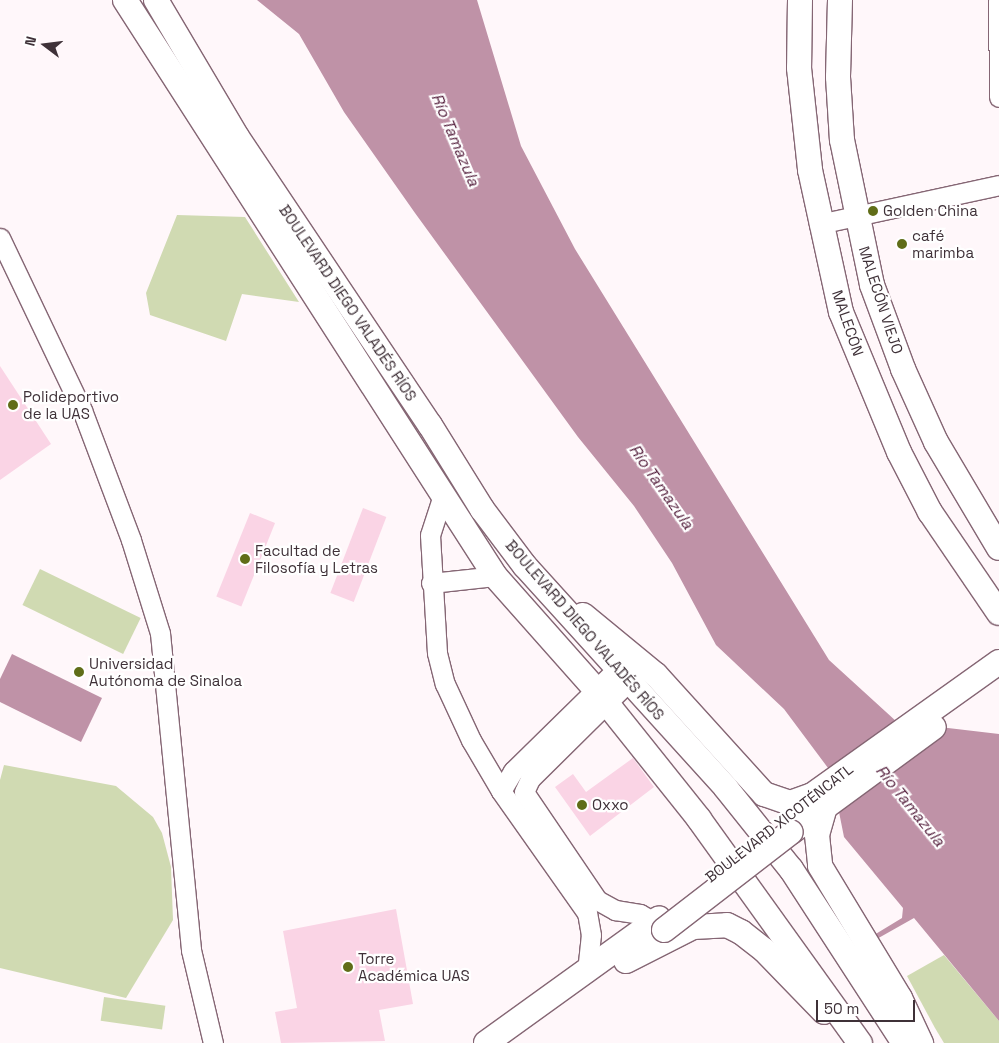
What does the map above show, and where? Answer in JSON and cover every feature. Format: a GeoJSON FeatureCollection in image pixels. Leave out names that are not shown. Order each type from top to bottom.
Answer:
{"type":"FeatureCollection","features":[{"type":"Feature","properties":{"kind":"main road","name":"BOULEVARD DIEGO VALADÉS RÍOS"},"geometry":{"type":"LineString","coordinates":[[125,0],[495,576],[602,697],[699,819],[860,1043]]}},
{"type":"Feature","properties":{"kind":"main road","name":"BOULEVARD DIEGO VALADÉS RÍOS"},"geometry":{"type":"LineString","coordinates":[[156,0],[237,137],[430,425],[472,495],[553,596],[726,788],[791,869],[904,1043]]}},
{"type":"Feature","properties":{"kind":"main road","name":"MALECÓN"},"geometry":{"type":"LineString","coordinates":[[800,0],[799,68],[819,224],[841,312],[899,452],[930,512],[999,613]]}},
{"type":"Feature","properties":{"kind":"main road","name":"MALECÓN VIEJO"},"geometry":{"type":"LineString","coordinates":[[840,0],[838,77],[842,140],[856,216],[872,285],[903,368],[936,442],[999,548]]}},
{"type":"Feature","properties":{"kind":"main road"},"geometry":{"type":"LineString","coordinates":[[553,596],[605,631],[656,675],[764,794],[790,803],[817,801],[817,835],[820,866],[910,1019],[921,1043]]}},
{"type":"Feature","properties":{"kind":"main road","name":"BOULEVARD XICOTÉNCATL"},"geometry":{"type":"LineString","coordinates":[[659,923],[817,801],[996,673]]}},
{"type":"Feature","properties":{"kind":"main road"},"geometry":{"type":"LineString","coordinates":[[626,961],[659,923]]}},
{"type":"Feature","properties":{"kind":"main road"},"geometry":{"type":"LineString","coordinates":[[486,1043],[659,923]]}},
{"type":"Feature","properties":{"kind":"main road"},"geometry":{"type":"LineString","coordinates":[[510,1043],[626,961],[693,927],[727,925],[764,950],[860,1043]]}},
{"type":"Feature","properties":{"kind":"street"},"geometry":{"type":"LineString","coordinates":[[998,0],[999,97]]}},
{"type":"Feature","properties":{"kind":"street"},"geometry":{"type":"LineString","coordinates":[[819,224],[999,185]]}},
{"type":"Feature","properties":{"kind":"street"},"geometry":{"type":"LineString","coordinates":[[0,238],[82,410],[131,540],[160,633],[191,950],[213,1043]]}},
{"type":"Feature","properties":{"kind":"street"},"geometry":{"type":"LineString","coordinates":[[443,495],[430,535],[431,582],[437,653],[445,684],[471,740],[501,791],[587,913],[591,935],[587,972]]}},
{"type":"Feature","properties":{"kind":"street"},"geometry":{"type":"LineString","coordinates":[[431,582],[495,576]]}},
{"type":"Feature","properties":{"kind":"street"},"geometry":{"type":"LineString","coordinates":[[623,675],[530,779],[524,792],[597,900],[615,910],[640,914],[659,923]]}},
{"type":"Feature","properties":{"kind":"street"},"geometry":{"type":"LineString","coordinates":[[501,791],[513,771],[602,697]]}},
{"type":"Feature","properties":{"kind":"green space"},"geometry":{"type":"Polygon","coordinates":[[[177,215],[245,217],[299,302],[242,294],[226,341],[150,315],[146,293],[177,215]]]}},
{"type":"Feature","properties":{"kind":"green space"},"geometry":{"type":"Polygon","coordinates":[[[40,569],[141,618],[123,654],[22,605],[40,569]]]}},
{"type":"Feature","properties":{"kind":"green space"},"geometry":{"type":"Polygon","coordinates":[[[4,765],[116,786],[153,817],[162,833],[171,867],[173,920],[126,998],[0,968],[0,780],[4,765]]]}},
{"type":"Feature","properties":{"kind":"green space"},"geometry":{"type":"Polygon","coordinates":[[[944,955],[999,1021],[999,1043],[944,1043],[907,976],[944,955]]]}},
{"type":"Feature","properties":{"kind":"green space"},"geometry":{"type":"Polygon","coordinates":[[[104,997],[165,1006],[162,1029],[101,1021],[104,997]]]}},
{"type":"Feature","properties":{"kind":"water","name":"Río Tamazula"},"geometry":{"type":"Polygon","coordinates":[[[257,0],[477,0],[521,146],[575,249],[829,660],[897,722],[999,734],[999,1021],[914,918],[875,940],[874,935],[902,918],[903,908],[844,837],[831,772],[784,709],[716,645],[672,563],[634,506],[578,437],[415,213],[344,112],[299,34],[257,0]]]}},
{"type":"Feature","properties":{"kind":"water"},"geometry":{"type":"Polygon","coordinates":[[[12,654],[102,698],[81,742],[0,702],[0,679],[12,654]]]}},
{"type":"Feature","properties":{"kind":"building","name":"Polideportivo de la UAS"},"geometry":{"type":"Polygon","coordinates":[[[0,366],[51,444],[0,480],[0,366]]]}},
{"type":"Feature","properties":{"kind":"building"},"geometry":{"type":"Polygon","coordinates":[[[363,508],[386,517],[354,602],[330,593],[363,508]]]}},
{"type":"Feature","properties":{"kind":"building","name":"Facultad de Filosofía y Letras"},"geometry":{"type":"Polygon","coordinates":[[[250,513],[275,523],[241,607],[216,596],[250,513]]]}},
{"type":"Feature","properties":{"kind":"building"},"geometry":{"type":"Polygon","coordinates":[[[633,758],[654,787],[590,836],[555,787],[573,774],[586,792],[633,758]]]}},
{"type":"Feature","properties":{"kind":"building","name":"Torre Académica UAS"},"geometry":{"type":"Polygon","coordinates":[[[396,909],[413,1004],[379,1010],[385,1041],[281,1043],[275,1012],[297,1008],[283,931],[396,909]]]}},
{"type":"Feature","properties":{"kind":"place","name":"Golden China"},"geometry":{"type":"Point","coordinates":[873,211]}},
{"type":"Feature","properties":{"kind":"place","name":"café marimba"},"geometry":{"type":"Point","coordinates":[902,244]}},
{"type":"Feature","properties":{"kind":"place","name":"Polideportivo de la UAS"},"geometry":{"type":"Point","coordinates":[13,405]}},
{"type":"Feature","properties":{"kind":"place","name":"Facultad de Filosofía y Letras"},"geometry":{"type":"Point","coordinates":[245,559]}},
{"type":"Feature","properties":{"kind":"place","name":"Universidad Autónoma de Sinaloa"},"geometry":{"type":"Point","coordinates":[79,672]}},
{"type":"Feature","properties":{"kind":"place","name":"Oxxo"},"geometry":{"type":"Point","coordinates":[582,805]}},
{"type":"Feature","properties":{"kind":"place","name":"Torre Académica UAS"},"geometry":{"type":"Point","coordinates":[348,967]}}]}
